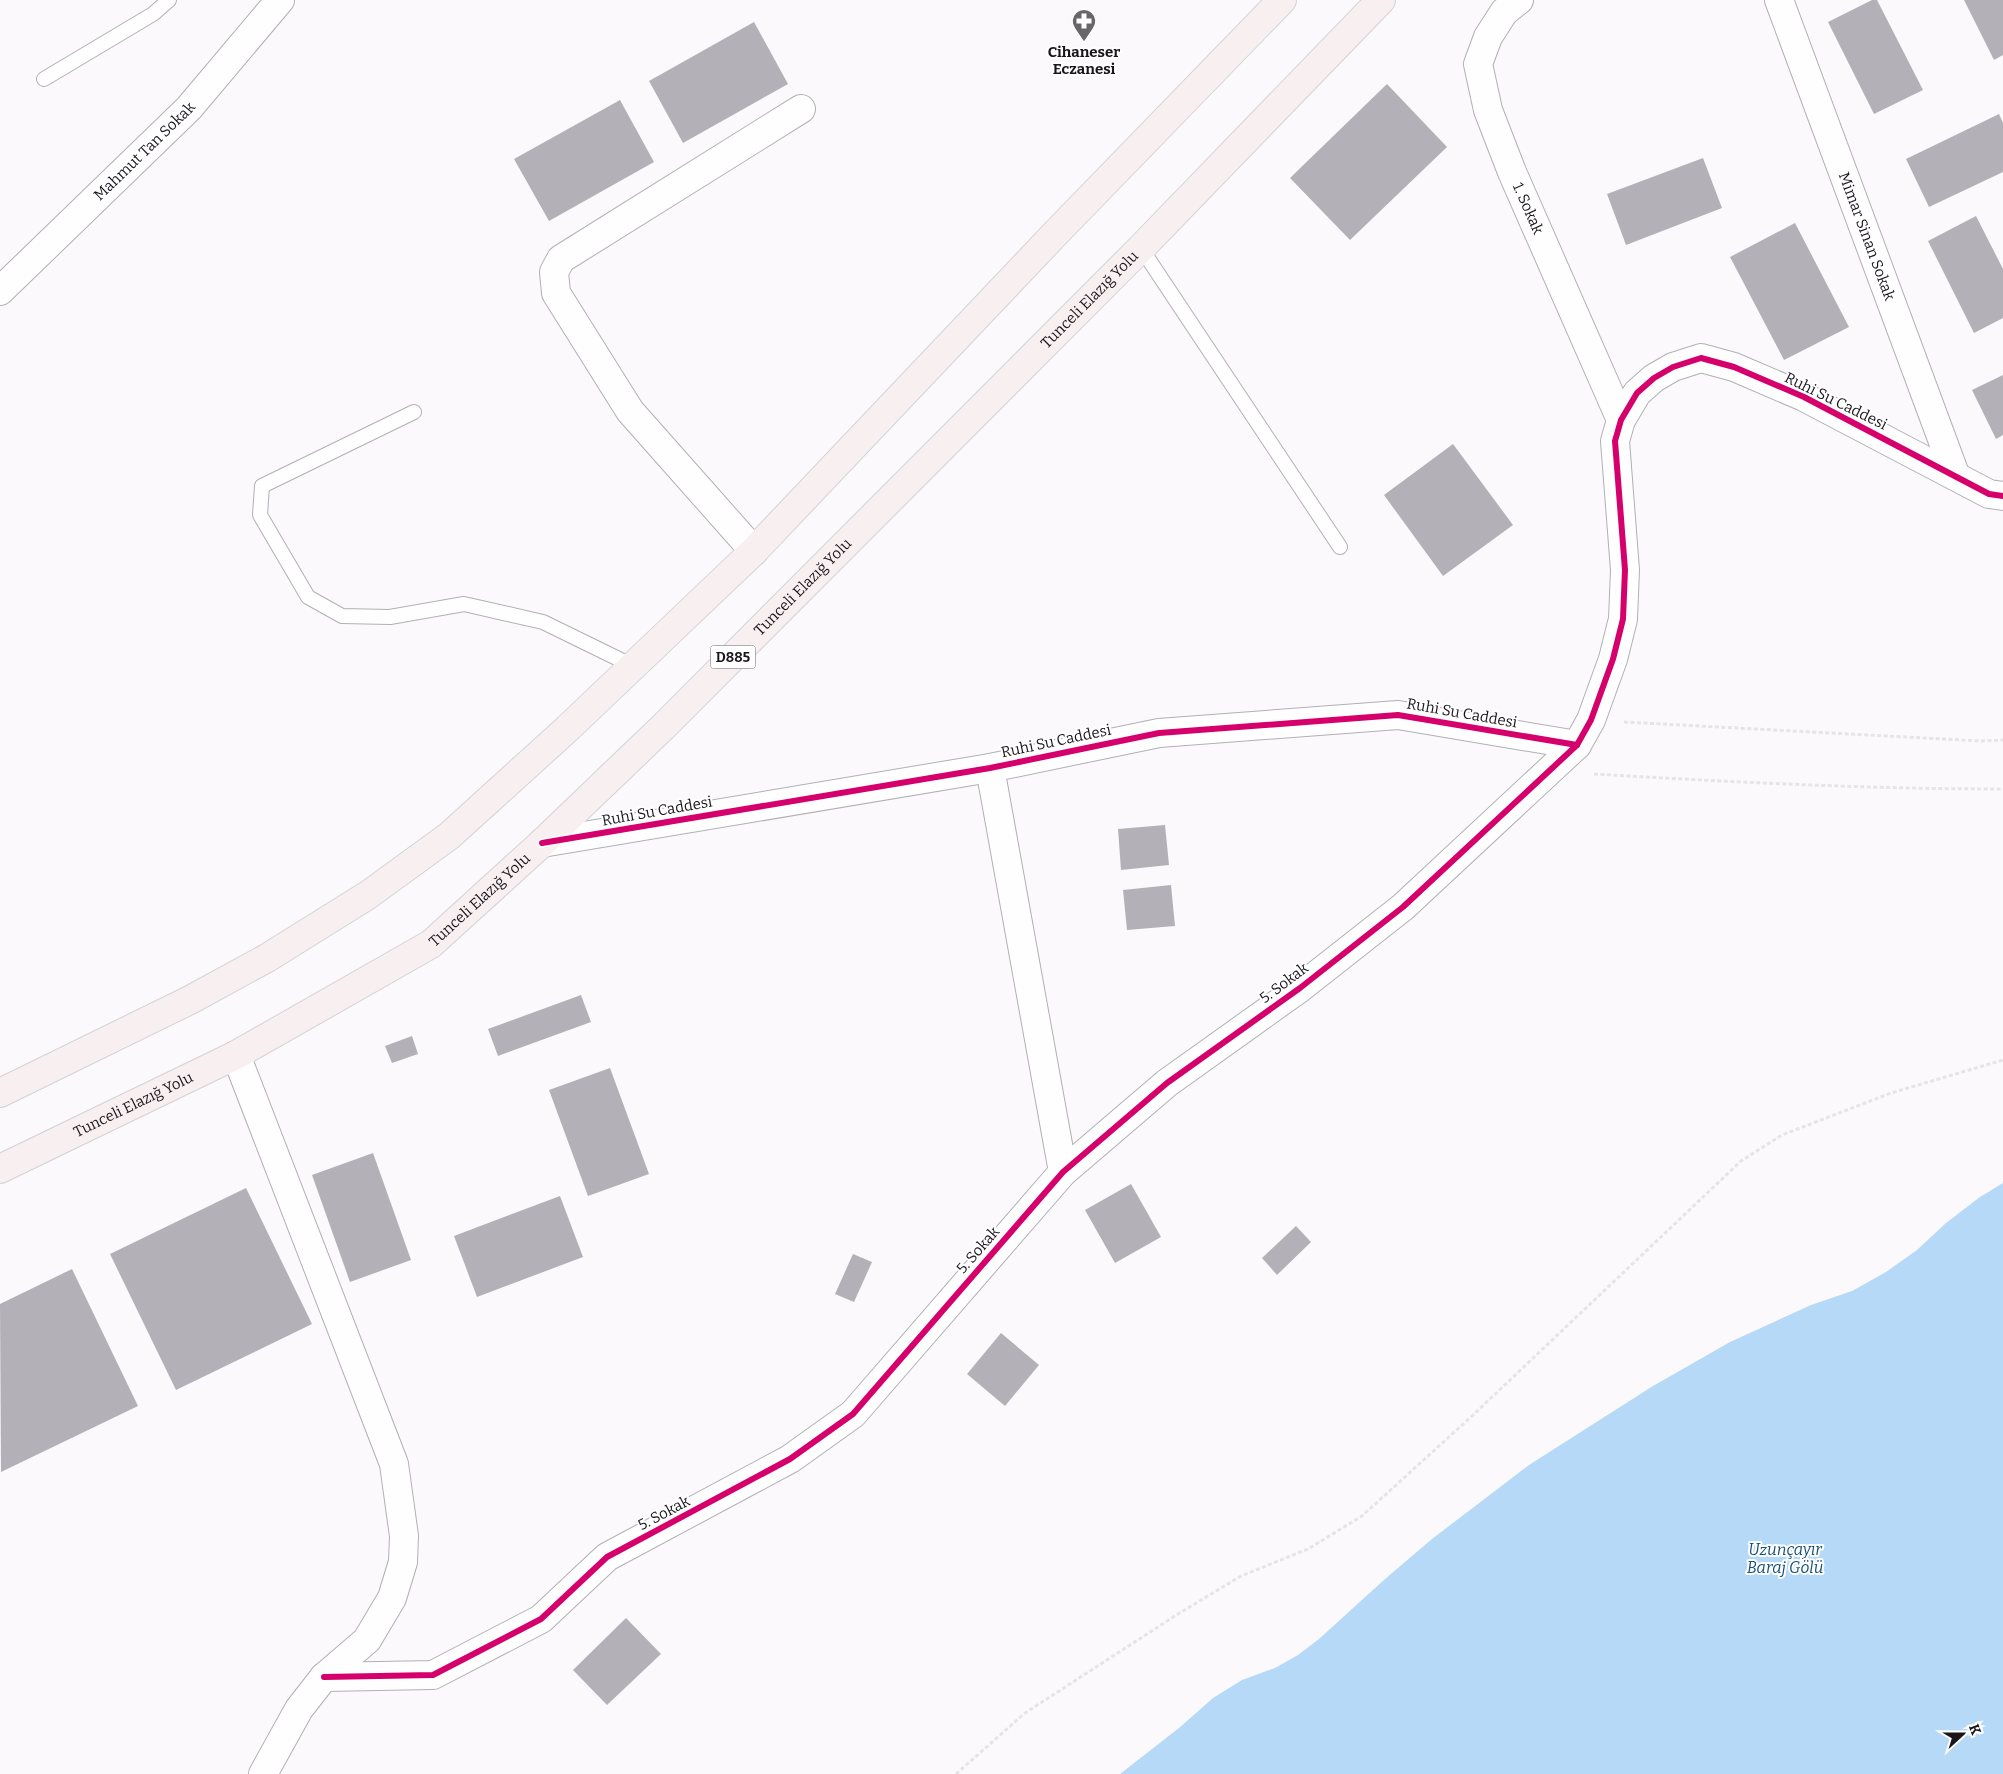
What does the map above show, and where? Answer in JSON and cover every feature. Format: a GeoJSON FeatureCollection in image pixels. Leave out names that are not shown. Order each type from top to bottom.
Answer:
{"type":"FeatureCollection","features":[{"type":"Feature","properties":{"kind":"main road"},"geometry":{"type":"LineString","coordinates":[[0,1093],[190,1000],[267,958],[368,895],[449,836],[754,551],[1053,236],[1282,0]]}},
{"type":"Feature","properties":{"kind":"main road","name":"Tunceli Elazığ Yolu"},"geometry":{"type":"LineString","coordinates":[[0,1169],[236,1055],[431,944],[542,843],[664,727],[1140,248],[1381,0]]}},
{"type":"Feature","properties":{"kind":"street","name":"Mahmut Tan Sokak"},"geometry":{"type":"LineString","coordinates":[[0,291],[189,108],[280,0]]}},
{"type":"Feature","properties":{"kind":"street","name":"1. Sokak"},"geometry":{"type":"LineString","coordinates":[[1519,0],[1504,12],[1488,37],[1478,64],[1488,110],[1512,172],[1621,420]]}},
{"type":"Feature","properties":{"kind":"street","name":"Mimar Sinan Sokak"},"geometry":{"type":"LineString","coordinates":[[1778,0],[1956,474]]}},
{"type":"Feature","properties":{"kind":"street"},"geometry":{"type":"LineString","coordinates":[[754,551],[630,411],[556,293],[554,272],[561,259],[801,108]]}},
{"type":"Feature","properties":{"kind":"street","name":"Ruhi Su Caddesi"},"geometry":{"type":"LineString","coordinates":[[1591,720],[1613,659],[1623,619],[1625,570],[1615,441],[1621,420],[1637,393],[1654,378],[1673,367],[1701,358],[1734,367],[1804,397],[1956,474],[1990,494],[2003,496]]}},
{"type":"Feature","properties":{"kind":"street","name":"Ruhi Su Caddesi"},"geometry":{"type":"LineString","coordinates":[[542,843],[990,768],[1159,733],[1398,715],[1577,745]]}},
{"type":"Feature","properties":{"kind":"street","name":"5. Sokak"},"geometry":{"type":"LineString","coordinates":[[324,1677],[433,1675],[541,1619],[607,1557],[790,1459],[853,1414],[1063,1172],[1166,1084],[1300,988],[1403,907],[1577,745],[1591,720]]}},
{"type":"Feature","properties":{"kind":"street"},"geometry":{"type":"LineString","coordinates":[[990,768],[1063,1172]]}},
{"type":"Feature","properties":{"kind":"street"},"geometry":{"type":"LineString","coordinates":[[236,1055],[394,1464],[404,1536],[403,1562],[392,1598],[367,1640],[324,1677],[300,1709],[263,1774]]}},
{"type":"Feature","properties":{"kind":"lane"},"geometry":{"type":"LineString","coordinates":[[44,79],[153,14],[169,0]]}},
{"type":"Feature","properties":{"kind":"lane"},"geometry":{"type":"LineString","coordinates":[[1140,248],[1340,547]]}},
{"type":"Feature","properties":{"kind":"lane"},"geometry":{"type":"LineString","coordinates":[[414,412],[262,486],[260,515],[308,597],[342,616],[390,617],[464,604],[543,622],[633,666]]}},
{"type":"Feature","properties":{"kind":"path"},"geometry":{"type":"LineString","coordinates":[[1591,720],[1981,741],[2003,740]]}},
{"type":"Feature","properties":{"kind":"path"},"geometry":{"type":"LineString","coordinates":[[1548,772],[1720,781],[1940,789],[2003,789]]}},
{"type":"Feature","properties":{"kind":"path"},"geometry":{"type":"LineString","coordinates":[[956,1774],[1025,1713],[1170,1619],[1241,1576],[1308,1549],[1362,1516],[1472,1416],[1741,1161],[1782,1134],[1892,1093],[2003,1060]]}},
{"type":"Feature","properties":{"kind":"water","name":"Uzunçayır Baraj Gölü"},"geometry":{"type":"Polygon","coordinates":[[[2003,1183],[2003,1774],[1120,1774],[1179,1728],[1213,1698],[1242,1680],[1275,1668],[1298,1655],[1319,1639],[1432,1539],[1529,1465],[1653,1386],[1730,1342],[1811,1305],[1852,1291],[1886,1272],[1917,1250],[1946,1223],[1980,1197],[2003,1183]]]}},
{"type":"Feature","properties":{"kind":"building"},"geometry":{"type":"Polygon","coordinates":[[[1872,0],[1877,0],[1923,90],[1874,114],[1828,22],[1872,0]]]}},
{"type":"Feature","properties":{"kind":"building"},"geometry":{"type":"Polygon","coordinates":[[[1964,0],[2003,0],[2003,55],[1994,60],[1964,0]]]}},
{"type":"Feature","properties":{"kind":"building"},"geometry":{"type":"Polygon","coordinates":[[[754,22],[788,84],[683,143],[649,81],[754,22]]]}},
{"type":"Feature","properties":{"kind":"building"},"geometry":{"type":"Polygon","coordinates":[[[1387,84],[1447,147],[1350,240],[1290,178],[1387,84]]]}},
{"type":"Feature","properties":{"kind":"building"},"geometry":{"type":"Polygon","coordinates":[[[620,100],[654,162],[549,221],[514,159],[620,100]]]}},
{"type":"Feature","properties":{"kind":"building"},"geometry":{"type":"Polygon","coordinates":[[[1999,114],[2003,123],[2003,172],[1929,207],[1906,159],[1999,114]]]}},
{"type":"Feature","properties":{"kind":"building"},"geometry":{"type":"Polygon","coordinates":[[[1703,158],[1722,208],[1626,245],[1607,194],[1703,158]]]}},
{"type":"Feature","properties":{"kind":"building"},"geometry":{"type":"Polygon","coordinates":[[[1976,216],[2003,269],[2003,318],[1974,333],[1928,241],[1976,216]]]}},
{"type":"Feature","properties":{"kind":"building"},"geometry":{"type":"Polygon","coordinates":[[[1795,223],[1849,327],[1784,360],[1730,257],[1795,223]]]}},
{"type":"Feature","properties":{"kind":"building"},"geometry":{"type":"Polygon","coordinates":[[[2003,375],[2003,435],[1996,439],[1972,390],[2003,375]]]}},
{"type":"Feature","properties":{"kind":"building"},"geometry":{"type":"Polygon","coordinates":[[[1453,444],[1513,525],[1443,576],[1384,495],[1453,444]]]}},
{"type":"Feature","properties":{"kind":"building"},"geometry":{"type":"Polygon","coordinates":[[[1165,825],[1169,865],[1121,870],[1118,829],[1165,825]]]}},
{"type":"Feature","properties":{"kind":"building"},"geometry":{"type":"Polygon","coordinates":[[[1171,885],[1175,926],[1127,930],[1123,890],[1171,885]]]}},
{"type":"Feature","properties":{"kind":"building"},"geometry":{"type":"Polygon","coordinates":[[[581,995],[591,1022],[498,1056],[488,1029],[581,995]]]}},
{"type":"Feature","properties":{"kind":"building"},"geometry":{"type":"Polygon","coordinates":[[[412,1036],[418,1054],[392,1063],[385,1046],[412,1036]]]}},
{"type":"Feature","properties":{"kind":"building"},"geometry":{"type":"Polygon","coordinates":[[[610,1068],[649,1174],[588,1196],[549,1090],[610,1068]]]}},
{"type":"Feature","properties":{"kind":"building"},"geometry":{"type":"Polygon","coordinates":[[[373,1153],[411,1260],[350,1282],[312,1175],[373,1153]]]}},
{"type":"Feature","properties":{"kind":"building"},"geometry":{"type":"Polygon","coordinates":[[[1131,1184],[1161,1237],[1115,1263],[1085,1210],[1131,1184]]]}},
{"type":"Feature","properties":{"kind":"building"},"geometry":{"type":"Polygon","coordinates":[[[246,1188],[312,1324],[176,1390],[110,1254],[246,1188]]]}},
{"type":"Feature","properties":{"kind":"building"},"geometry":{"type":"Polygon","coordinates":[[[560,1196],[583,1257],[477,1297],[454,1236],[560,1196]]]}},
{"type":"Feature","properties":{"kind":"building"},"geometry":{"type":"Polygon","coordinates":[[[1296,1226],[1311,1242],[1277,1275],[1262,1258],[1296,1226]]]}},
{"type":"Feature","properties":{"kind":"building"},"geometry":{"type":"Polygon","coordinates":[[[853,1254],[872,1262],[854,1302],[835,1294],[853,1254]]]}},
{"type":"Feature","properties":{"kind":"building"},"geometry":{"type":"Polygon","coordinates":[[[72,1269],[138,1406],[1,1472],[0,1304],[72,1269]]]}},
{"type":"Feature","properties":{"kind":"building"},"geometry":{"type":"Polygon","coordinates":[[[1001,1333],[1039,1365],[1005,1406],[967,1374],[1001,1333]]]}},
{"type":"Feature","properties":{"kind":"building"},"geometry":{"type":"Polygon","coordinates":[[[626,1618],[661,1654],[607,1705],[573,1670],[626,1618]]]}},
{"type":"Feature","properties":{"kind":"cycle path"},"geometry":{"type":"LineString","coordinates":[[324,1677],[433,1675],[541,1619],[607,1557],[790,1459],[853,1414],[1063,1172],[1167,1083],[1300,988],[1403,907],[1577,745],[1591,720],[1613,659],[1623,619],[1625,570],[1615,441],[1621,420],[1637,393],[1654,378],[1673,367],[1701,358],[1734,367],[1804,397],[1989,494],[2003,496]]}},
{"type":"Feature","properties":{"kind":"cycle path"},"geometry":{"type":"LineString","coordinates":[[542,843],[990,768],[1159,733],[1398,715],[1577,745]]}},
{"type":"Feature","properties":{"kind":"place","name":"Cihaneser Eczanesi"},"geometry":{"type":"Point","coordinates":[1084,42]}}]}
